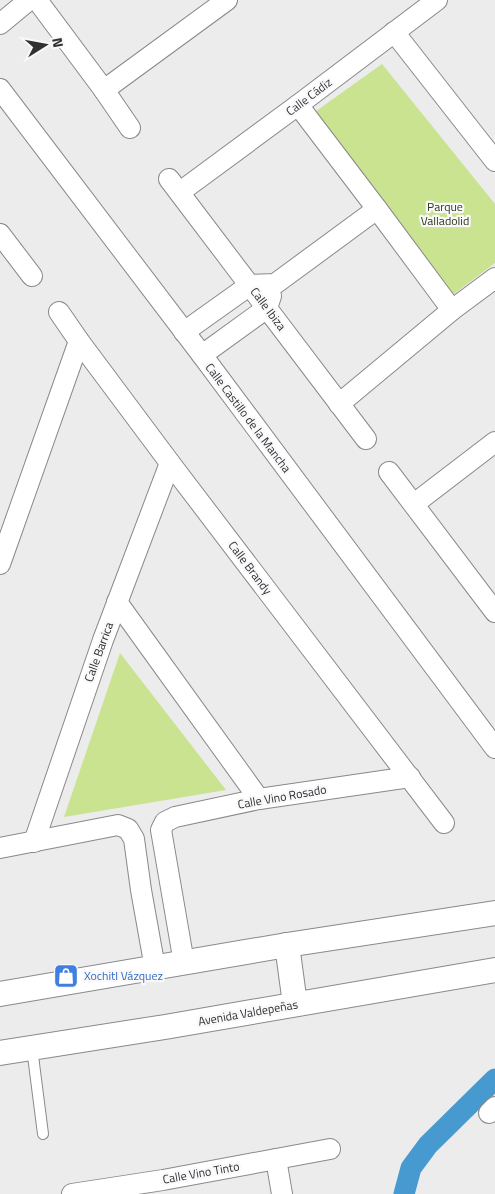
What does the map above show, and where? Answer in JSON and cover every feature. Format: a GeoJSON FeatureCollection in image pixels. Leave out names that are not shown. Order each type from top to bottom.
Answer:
{"type":"FeatureCollection","features":[{"type":"Feature","properties":{"kind":"street"},"geometry":{"type":"LineString","coordinates":[[0,24],[29,0]]}},
{"type":"Feature","properties":{"kind":"street"},"geometry":{"type":"LineString","coordinates":[[37,0],[130,128]]}},
{"type":"Feature","properties":{"kind":"street","name":"Calle Cádiz"},"geometry":{"type":"LineString","coordinates":[[175,185],[298,105],[437,0]]}},
{"type":"Feature","properties":{"kind":"street"},"geometry":{"type":"LineString","coordinates":[[104,90],[223,1]]}},
{"type":"Feature","properties":{"kind":"street"},"geometry":{"type":"LineString","coordinates":[[394,32],[495,161]]}},
{"type":"Feature","properties":{"kind":"street","name":"Calle Castillo de la Mancha"},"geometry":{"type":"LineString","coordinates":[[0,89],[202,355],[495,748]]}},
{"type":"Feature","properties":{"kind":"street"},"geometry":{"type":"LineString","coordinates":[[298,105],[452,310]]}},
{"type":"Feature","properties":{"kind":"street","name":"Calle Ibiza"},"geometry":{"type":"LineString","coordinates":[[175,185],[366,439]]}},
{"type":"Feature","properties":{"kind":"street"},"geometry":{"type":"LineString","coordinates":[[202,355],[266,308],[275,284],[377,209]]}},
{"type":"Feature","properties":{"kind":"street"},"geometry":{"type":"LineString","coordinates":[[0,234],[32,276]]}},
{"type":"Feature","properties":{"kind":"street"},"geometry":{"type":"LineString","coordinates":[[339,404],[452,310],[495,278]]}},
{"type":"Feature","properties":{"kind":"street"},"geometry":{"type":"LineString","coordinates":[[184,332],[250,285],[275,284]]}},
{"type":"Feature","properties":{"kind":"street","name":"Calle Brandy"},"geometry":{"type":"LineString","coordinates":[[59,312],[170,463],[444,823]]}},
{"type":"Feature","properties":{"kind":"street"},"geometry":{"type":"LineString","coordinates":[[0,564],[79,341]]}},
{"type":"Feature","properties":{"kind":"street"},"geometry":{"type":"LineString","coordinates":[[414,504],[495,442]]}},
{"type":"Feature","properties":{"kind":"street","name":"Calle Barrica"},"geometry":{"type":"LineString","coordinates":[[34,842],[103,640],[170,463]]}},
{"type":"Feature","properties":{"kind":"street"},"geometry":{"type":"LineString","coordinates":[[389,472],[493,604]]}},
{"type":"Feature","properties":{"kind":"street"},"geometry":{"type":"LineString","coordinates":[[118,602],[259,800]]}},
{"type":"Feature","properties":{"kind":"street","name":"Calle Vino Rosado"},"geometry":{"type":"LineString","coordinates":[[176,913],[161,830],[165,822],[175,816],[259,800],[410,777]]}},
{"type":"Feature","properties":{"kind":"street"},"geometry":{"type":"LineString","coordinates":[[0,848],[118,825],[128,829],[134,839],[155,968]]}},
{"type":"Feature","properties":{"kind":"street"},"geometry":{"type":"LineString","coordinates":[[146,918],[176,913],[184,962]]}},
{"type":"Feature","properties":{"kind":"street"},"geometry":{"type":"LineString","coordinates":[[0,994],[287,945],[495,913]]}},
{"type":"Feature","properties":{"kind":"street"},"geometry":{"type":"LineString","coordinates":[[287,945],[295,1004]]}},
{"type":"Feature","properties":{"kind":"street","name":"Avenida Valdepeñas"},"geometry":{"type":"LineString","coordinates":[[0,1053],[165,1027],[495,970]]}},
{"type":"Feature","properties":{"kind":"street","name":"Calle Vino Tinto"},"geometry":{"type":"LineString","coordinates":[[72,1194],[164,1187],[276,1159],[330,1149]]}},
{"type":"Feature","properties":{"kind":"street"},"geometry":{"type":"LineString","coordinates":[[276,1159],[282,1194]]}},
{"type":"Feature","properties":{"kind":"lane"},"geometry":{"type":"LineString","coordinates":[[32,1048],[43,1134]]}},
{"type":"Feature","properties":{"kind":"green space","name":"Parque Valladolid"},"geometry":{"type":"Polygon","coordinates":[[[382,64],[495,204],[495,263],[450,297],[312,114],[382,64]]]}},
{"type":"Feature","properties":{"kind":"green space"},"geometry":{"type":"Polygon","coordinates":[[[120,653],[226,790],[64,817],[120,653]]]}},
{"type":"Feature","properties":{"kind":"waterway"},"geometry":{"type":"LineString","coordinates":[[404,1194],[411,1168],[428,1145],[495,1079]]}},
{"type":"Feature","properties":{"kind":"place","name":"Xochitl Vázquez"},"geometry":{"type":"Point","coordinates":[66,976]}}]}
